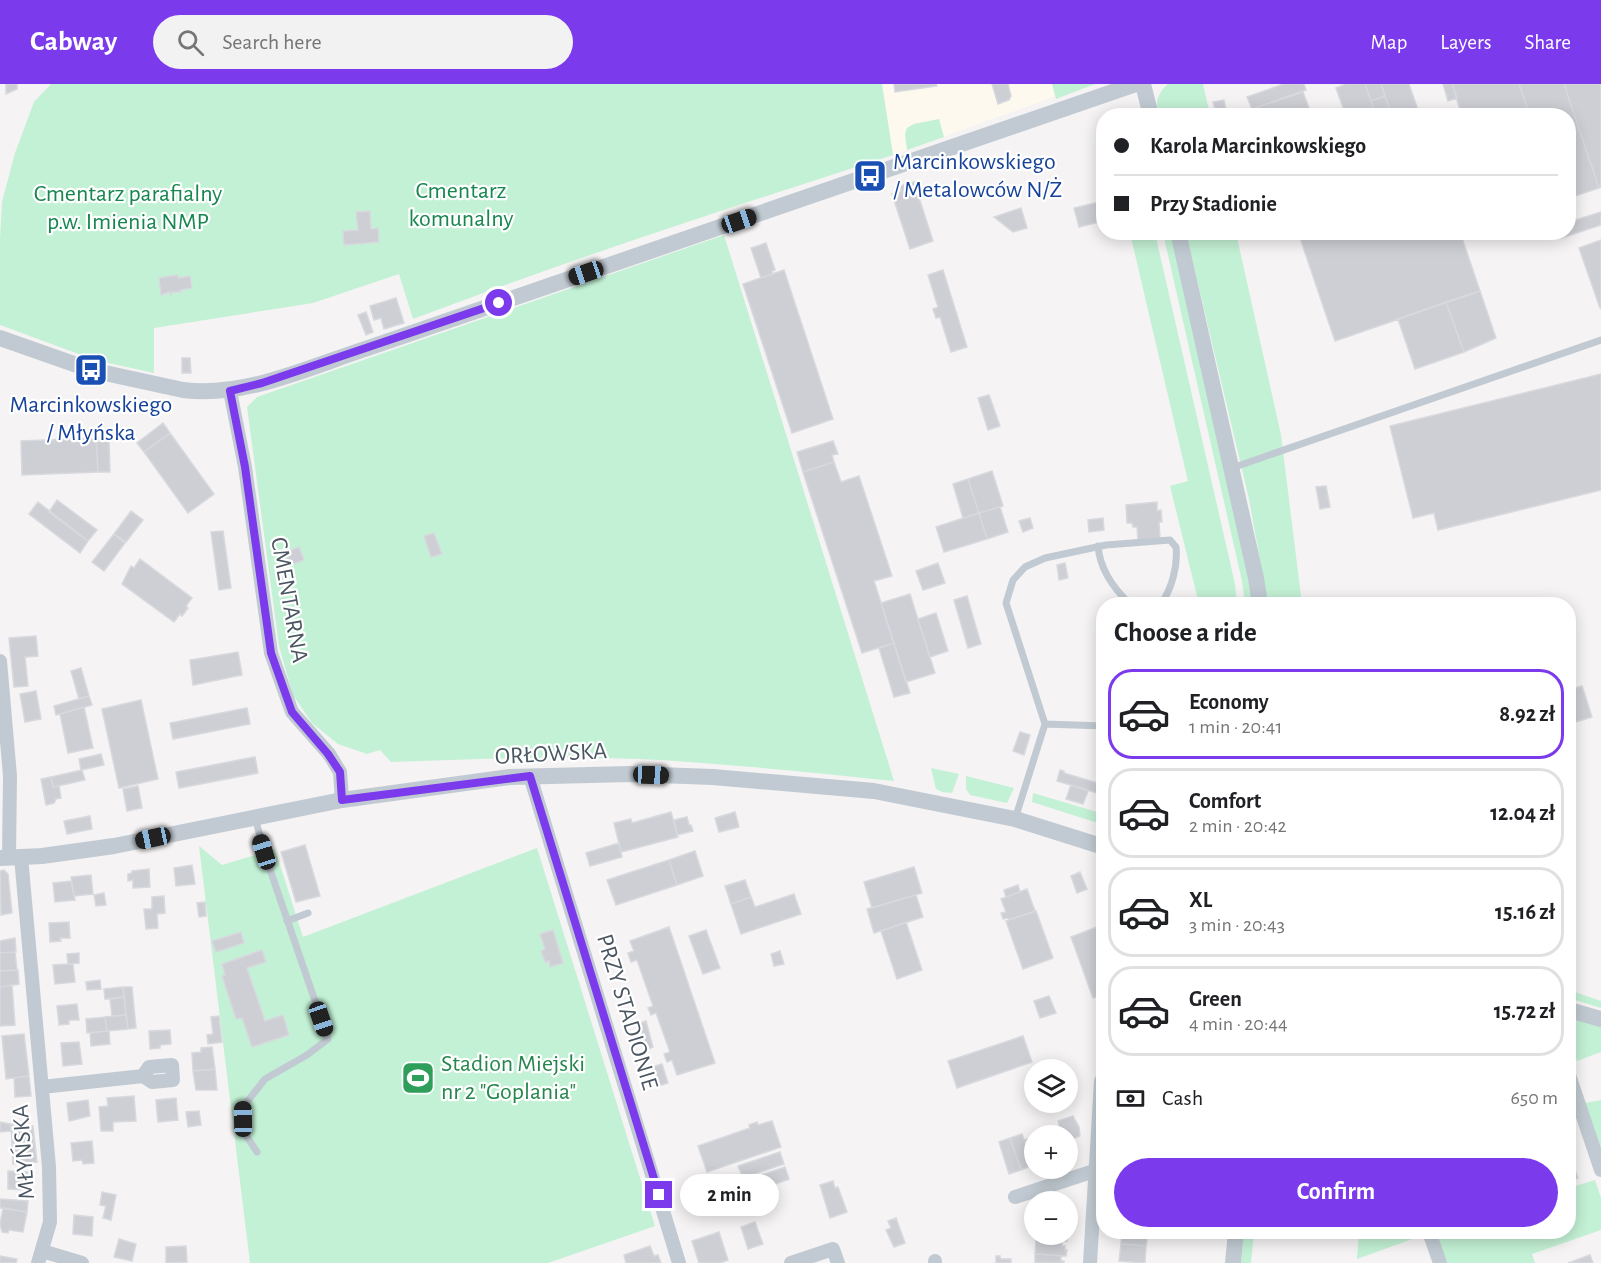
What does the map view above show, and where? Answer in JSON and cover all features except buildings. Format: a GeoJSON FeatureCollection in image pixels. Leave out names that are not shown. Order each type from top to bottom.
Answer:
{"type":"FeatureCollection","features":[{"type":"Feature","properties":{"kind":"street"},"geometry":{"type":"LineString","coordinates":[[0,338],[91,370],[183,390],[230,391],[262,383],[379,344],[1136,84]]}},
{"type":"Feature","properties":{"kind":"street"},"geometry":{"type":"LineString","coordinates":[[1143,84],[1149,108]]}},
{"type":"Feature","properties":{"kind":"street"},"geometry":{"type":"LineString","coordinates":[[1180,240],[1259,597]]}},
{"type":"Feature","properties":{"kind":"street","name":"CMENTARNA"},"geometry":{"type":"LineString","coordinates":[[230,391],[245,467],[271,653],[292,712],[328,754],[340,772],[342,800]]}},
{"type":"Feature","properties":{"kind":"street","name":"MŁYŃSKA"},"geometry":{"type":"LineString","coordinates":[[0,661],[10,776],[10,858],[42,1087],[49,1167],[51,1210],[40,1257]]}},
{"type":"Feature","properties":{"kind":"street","name":"ORŁOWSKA"},"geometry":{"type":"LineString","coordinates":[[10,858],[114,846],[342,800],[530,776],[630,774],[713,777],[873,791],[1015,819],[1096,844]]}},
{"type":"Feature","properties":{"kind":"street","name":"PRZY STADIONIE"},"geometry":{"type":"LineString","coordinates":[[530,776],[679,1263]]}},
{"type":"Feature","properties":{"kind":"street"},"geometry":{"type":"LineString","coordinates":[[1576,1012],[1601,1019]]}},
{"type":"Feature","properties":{"kind":"street"},"geometry":{"type":"LineString","coordinates":[[42,1087],[143,1076]]}},
{"type":"Feature","properties":{"kind":"street"},"geometry":{"type":"LineString","coordinates":[[1576,1096],[1601,1170]]}},
{"type":"Feature","properties":{"kind":"street"},"geometry":{"type":"LineString","coordinates":[[1015,1197],[1096,1170]]}},
{"type":"Feature","properties":{"kind":"street"},"geometry":{"type":"LineString","coordinates":[[1090,1263],[1096,1183]]}},
{"type":"Feature","properties":{"kind":"street"},"geometry":{"type":"LineString","coordinates":[[1233,1263],[1235,1239]]}},
{"type":"Feature","properties":{"kind":"street"},"geometry":{"type":"LineString","coordinates":[[1431,1239],[1440,1263]]}},
{"type":"Feature","properties":{"kind":"street"},"geometry":{"type":"LineString","coordinates":[[791,1263],[833,1249],[838,1263]]}},
{"type":"Feature","properties":{"kind":"street"},"geometry":{"type":"LineString","coordinates":[[40,1257],[82,1263]]}},
{"type":"Feature","properties":{"kind":"lane"},"geometry":{"type":"LineString","coordinates":[[1232,468],[1601,340]]}},
{"type":"Feature","properties":{"kind":"lane"},"geometry":{"type":"LineString","coordinates":[[1015,819],[1044,724],[1006,603],[1013,580],[1025,567],[1045,558],[1098,546],[1170,540],[1176,547],[1177,559],[1172,583],[1165,597]]}},
{"type":"Feature","properties":{"kind":"lane"},"geometry":{"type":"LineString","coordinates":[[1098,546],[1100,563],[1122,597]]}},
{"type":"Feature","properties":{"kind":"lane"},"geometry":{"type":"LineString","coordinates":[[1044,724],[1096,726]]}},
{"type":"Feature","properties":{"kind":"lane"},"geometry":{"type":"LineString","coordinates":[[255,817],[264,852],[328,1039],[307,1055],[265,1079],[243,1107],[243,1131],[258,1152]]}},
{"type":"Feature","properties":{"kind":"lane"},"geometry":{"type":"LineString","coordinates":[[287,921],[308,913]]}},
{"type":"Feature","properties":{"kind":"shaded area"},"geometry":{"type":"Polygon","coordinates":[[[882,84],[1052,84],[1056,96],[893,155],[882,84]]]}},
{"type":"Feature","properties":{"kind":"green space"},"geometry":{"type":"Polygon","coordinates":[[[51,84],[882,84],[893,155],[592,254],[413,319],[399,274],[313,303],[154,328],[154,373],[95,360],[0,325],[2,202],[15,153],[34,102],[51,84]]]}},
{"type":"Feature","properties":{"kind":"green space"},"geometry":{"type":"Polygon","coordinates":[[[1052,84],[1095,84],[1056,99],[1052,84]]]}},
{"type":"Feature","properties":{"kind":"green space"},"geometry":{"type":"Polygon","coordinates":[[[1168,84],[1203,84],[1208,108],[1157,108],[1161,91],[1168,84]]]}},
{"type":"Feature","properties":{"kind":"green space"},"geometry":{"type":"Polygon","coordinates":[[[939,119],[944,137],[907,150],[905,134],[907,128],[914,124],[939,119]]]}},
{"type":"Feature","properties":{"kind":"green space"},"geometry":{"type":"Polygon","coordinates":[[[724,235],[894,781],[661,760],[526,758],[391,762],[380,750],[367,754],[338,744],[312,723],[293,695],[279,646],[247,407],[257,397],[724,235]]]}},
{"type":"Feature","properties":{"kind":"green space"},"geometry":{"type":"Polygon","coordinates":[[[1132,240],[1157,240],[1236,597],[1197,597],[1170,486],[1188,481],[1132,240]]]}},
{"type":"Feature","properties":{"kind":"green space"},"geometry":{"type":"Polygon","coordinates":[[[1165,240],[1173,240],[1250,579],[1252,597],[1244,597],[1165,240]]]}},
{"type":"Feature","properties":{"kind":"green space"},"geometry":{"type":"Polygon","coordinates":[[[1188,240],[1238,240],[1281,435],[1301,597],[1267,597],[1249,499],[1188,240]]]}},
{"type":"Feature","properties":{"kind":"green space"},"geometry":{"type":"Polygon","coordinates":[[[931,768],[959,774],[952,793],[936,789],[931,768]]]}},
{"type":"Feature","properties":{"kind":"green space"},"geometry":{"type":"Polygon","coordinates":[[[966,776],[1014,788],[1007,803],[970,795],[966,789],[966,776]]]}},
{"type":"Feature","properties":{"kind":"green space"},"geometry":{"type":"Polygon","coordinates":[[[1033,793],[1096,812],[1096,822],[1032,802],[1033,793]]]}},
{"type":"Feature","properties":{"kind":"green space","name":"Stadion Miejski nr 2 \"Goplania\""},"geometry":{"type":"Polygon","coordinates":[[[199,846],[222,865],[275,849],[303,937],[537,848],[655,1226],[548,1263],[250,1263],[199,846]]]}},
{"type":"Feature","properties":{"kind":"green space"},"geometry":{"type":"Polygon","coordinates":[[[1576,992],[1601,1001],[1601,1008],[1576,1000],[1576,992]]]}},
{"type":"Feature","properties":{"kind":"green space"},"geometry":{"type":"Polygon","coordinates":[[[1576,1018],[1601,1026],[1601,1052],[1577,1061],[1576,1018]]]}},
{"type":"Feature","properties":{"kind":"green space"},"geometry":{"type":"Polygon","coordinates":[[[1601,1100],[1601,1148],[1585,1103],[1601,1100]]]}},
{"type":"Feature","properties":{"kind":"green space"},"geometry":{"type":"Polygon","coordinates":[[[1595,1180],[1601,1198],[1601,1230],[1576,1239],[1576,1186],[1595,1180]]]}},
{"type":"Feature","properties":{"kind":"green space"},"geometry":{"type":"Polygon","coordinates":[[[1243,1239],[1253,1239],[1251,1263],[1241,1263],[1243,1239]]]}},
{"type":"Feature","properties":{"kind":"green space"},"geometry":{"type":"Polygon","coordinates":[[[1358,1239],[1412,1239],[1357,1259],[1358,1239]]]}},
{"type":"Feature","properties":{"kind":"green space"},"geometry":{"type":"Polygon","coordinates":[[[1438,1239],[1575,1239],[1532,1254],[1535,1263],[1446,1263],[1438,1239]]]}},
{"type":"Feature","properties":{"kind":"place","name":"Marcinkowskiego / Metalowców N/Ż"},"geometry":{"type":"Point","coordinates":[870,176]}},
{"type":"Feature","properties":{"kind":"place","name":"Marcinkowskiego / Młyńska"},"geometry":{"type":"Point","coordinates":[91,370]}},
{"type":"Feature","properties":{"kind":"place","name":"Stadion Miejski nr 2 \"Goplania\""},"geometry":{"type":"Point","coordinates":[418,1078]}},
{"type":"Feature","properties":{"kind":"route"},"geometry":{"type":"LineString","coordinates":[[499,303],[262,383],[230,391],[245,467],[271,653],[292,712],[328,754],[340,772],[342,800],[530,776],[659,1195]]}},
{"type":"Feature","properties":{"kind":"park label","name":"Cmentarz komunalny"},"geometry":{"type":"Point","coordinates":[461,205]}},
{"type":"Feature","properties":{"kind":"park label","name":"Cmentarz parafialny p.w. Imienia NMP"},"geometry":{"type":"Point","coordinates":[128,208]}}]}
